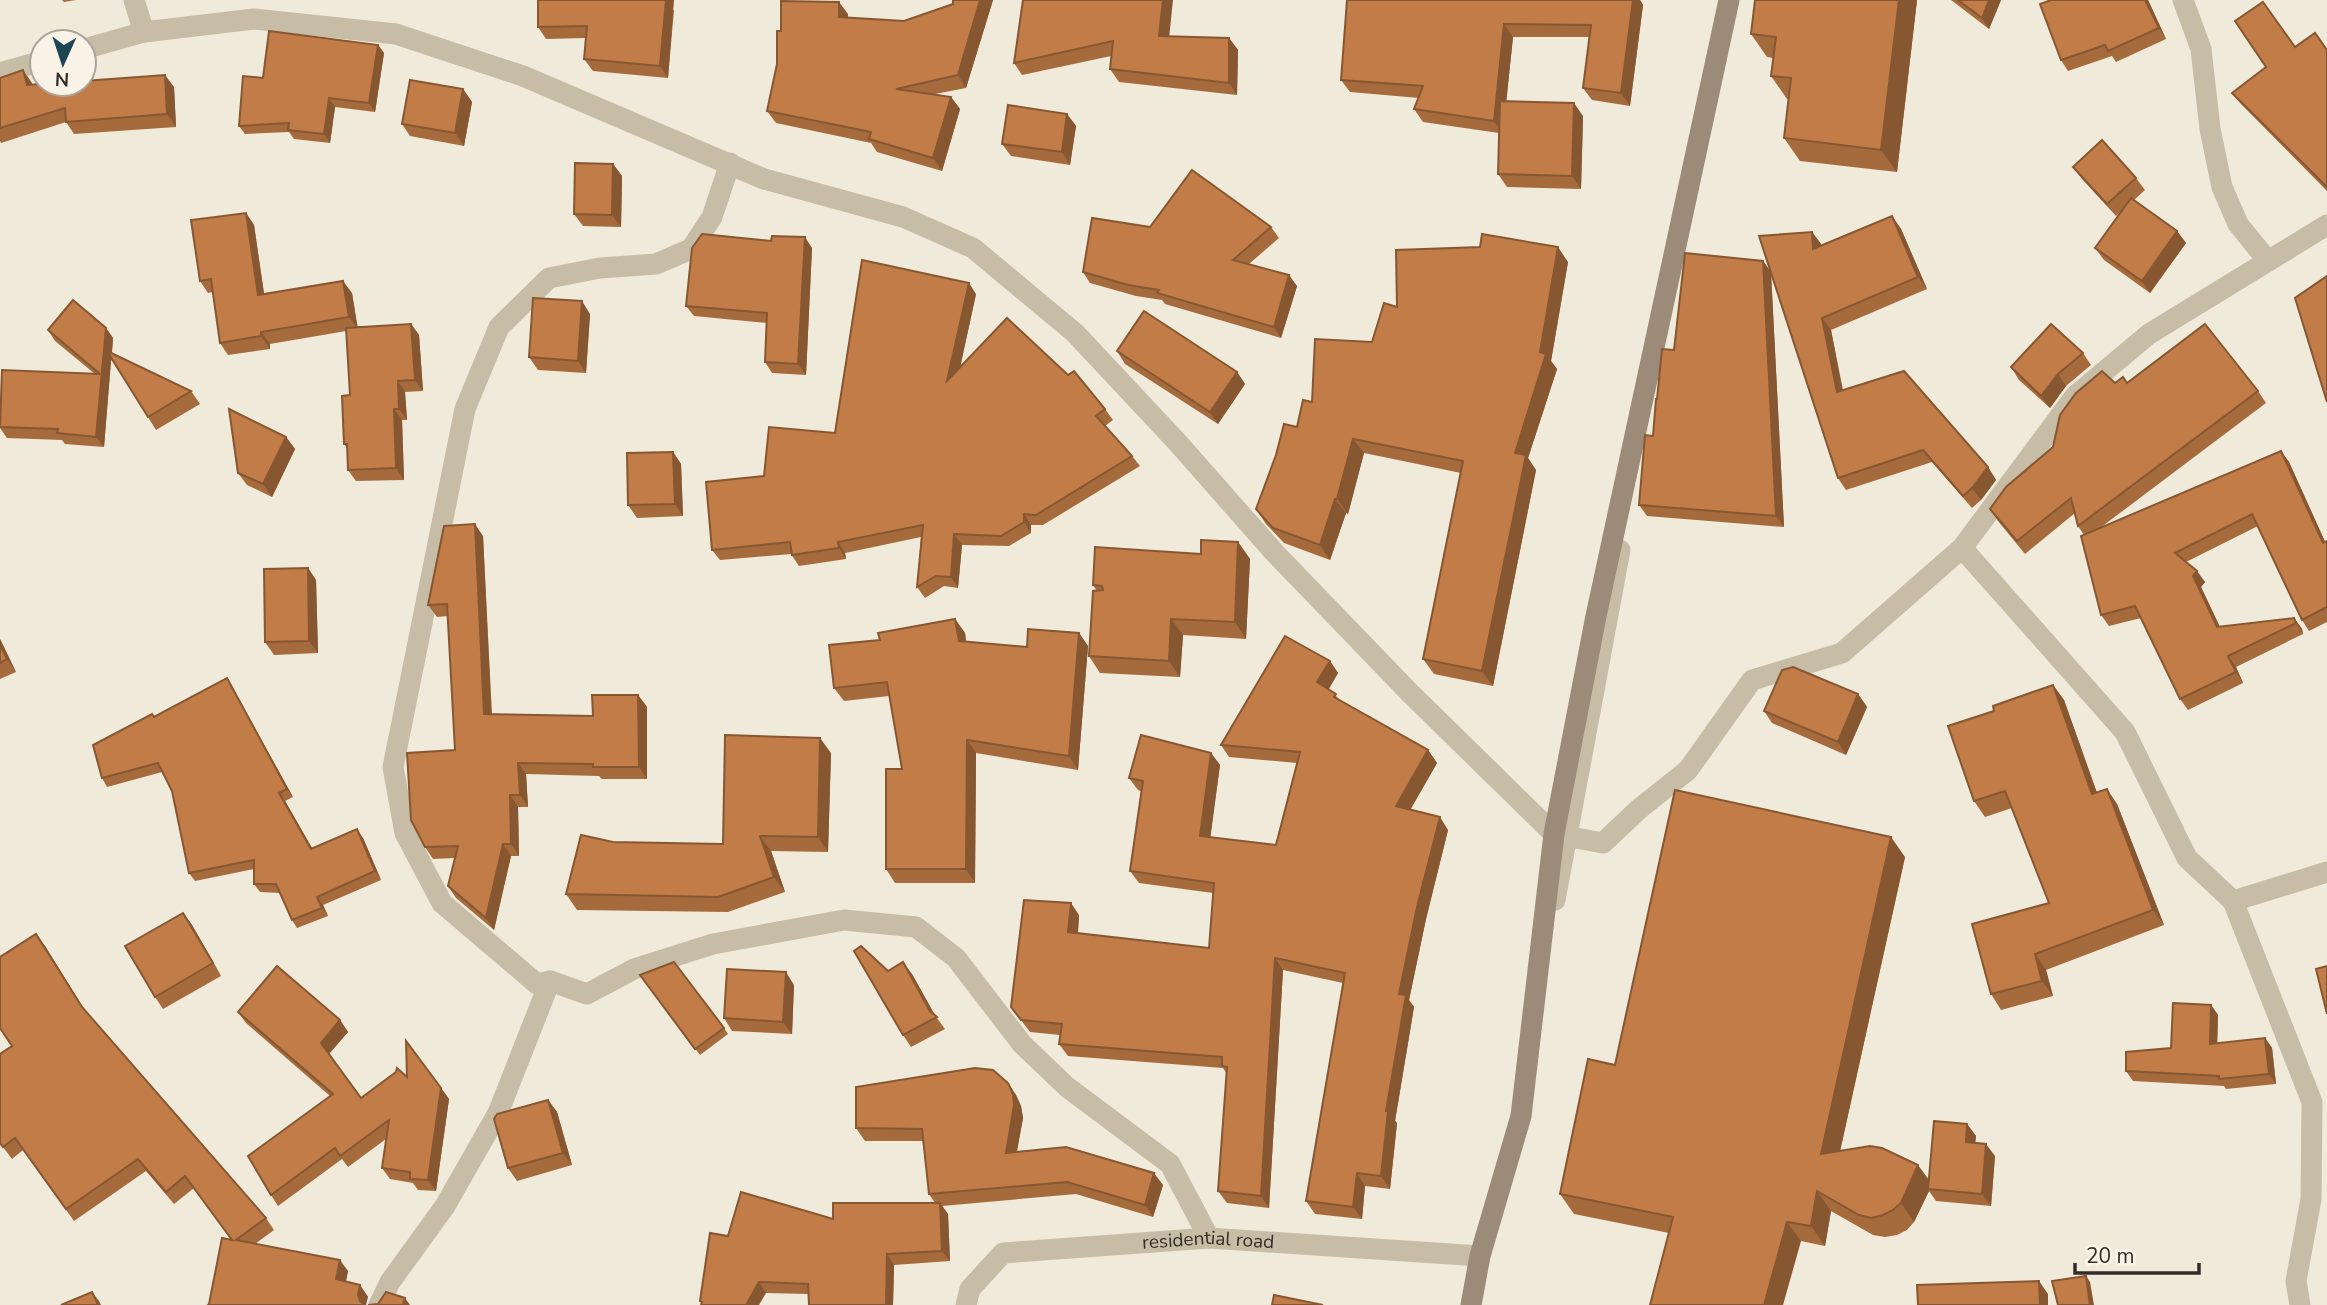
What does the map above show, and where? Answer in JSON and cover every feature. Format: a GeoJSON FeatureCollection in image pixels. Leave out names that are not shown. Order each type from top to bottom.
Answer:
{"type":"FeatureCollection","features":[{"type":"Feature","properties":{"kind":"main road"},"geometry":{"type":"LineString","coordinates":[[1471,1305],[1480,1256],[1521,1116],[1554,834],[1595,616],[1729,0]]}},
{"type":"Feature","properties":{"kind":"street"},"geometry":{"type":"LineString","coordinates":[[134,0],[144,32]]}},
{"type":"Feature","properties":{"kind":"street"},"geometry":{"type":"LineString","coordinates":[[2183,0],[2201,50],[2210,129],[2222,187],[2238,224],[2268,261]]}},
{"type":"Feature","properties":{"kind":"street"},"geometry":{"type":"LineString","coordinates":[[98,45],[144,32],[254,19],[396,34],[523,76],[764,178],[903,217],[973,248],[1075,333],[1293,572],[1409,692],[1554,834],[1603,843],[1639,809],[1688,770],[1752,680],[1842,653],[1962,548],[2075,396],[2149,334],[2327,225]]}},
{"type":"Feature","properties":{"kind":"street"},"geometry":{"type":"LineString","coordinates":[[0,73],[28,65]]}},
{"type":"Feature","properties":{"kind":"street"},"geometry":{"type":"LineString","coordinates":[[730,163],[712,217],[691,248],[656,264],[600,268],[549,278],[499,327],[465,409],[393,767],[405,833],[442,902],[537,984],[550,981],[587,993],[634,969],[713,944],[844,919],[916,927],[956,958],[1022,1044],[1067,1087],[1170,1164],[1209,1238]]}},
{"type":"Feature","properties":{"kind":"street"},"geometry":{"type":"LineString","coordinates":[[1479,1305],[1684,210]]}},
{"type":"Feature","properties":{"kind":"street"},"geometry":{"type":"LineString","coordinates":[[1962,548],[2125,732],[2187,858],[2232,901],[2312,1102],[2311,1199],[2297,1281],[2300,1305]]}},
{"type":"Feature","properties":{"kind":"street"},"geometry":{"type":"LineString","coordinates":[[2232,901],[2327,873]]}},
{"type":"Feature","properties":{"kind":"street"},"geometry":{"type":"LineString","coordinates":[[379,1305],[390,1282],[445,1206],[498,1113],[550,981]]}},
{"type":"Feature","properties":{"kind":"street","name":"residential road"},"geometry":{"type":"LineString","coordinates":[[966,1305],[970,1289],[1003,1253],[1209,1238],[1480,1256]]}},
{"type":"Feature","properties":{"kind":"building"},"geometry":{"type":"Polygon","coordinates":[[[538,0],[666,0],[660,66],[584,59],[587,26],[538,27],[538,0]]]}},
{"type":"Feature","properties":{"kind":"building"},"geometry":{"type":"Polygon","coordinates":[[[953,0],[980,0],[958,75],[896,89],[951,97],[933,158],[869,139],[871,132],[767,111],[777,64],[781,1],[839,2],[839,17],[904,21],[953,4],[953,0]]]}},
{"type":"Feature","properties":{"kind":"building"},"geometry":{"type":"Polygon","coordinates":[[[1023,0],[1163,0],[1159,36],[1229,38],[1229,83],[1110,69],[1113,41],[1014,63],[1023,0]]]}},
{"type":"Feature","properties":{"kind":"building"},"geometry":{"type":"Polygon","coordinates":[[[1347,0],[1633,0],[1621,93],[1583,88],[1591,25],[1504,24],[1494,121],[1414,109],[1423,86],[1341,80],[1347,0]]]}},
{"type":"Feature","properties":{"kind":"building"},"geometry":{"type":"Polygon","coordinates":[[[1755,0],[1899,0],[1881,150],[1784,138],[1791,78],[1771,76],[1776,37],[1751,34],[1755,0]]]}},
{"type":"Feature","properties":{"kind":"building"},"geometry":{"type":"Polygon","coordinates":[[[1958,0],[1989,0],[1982,18],[1958,0]]]}},
{"type":"Feature","properties":{"kind":"building"},"geometry":{"type":"Polygon","coordinates":[[[2051,0],[2145,0],[2159,28],[2108,51],[2105,45],[2061,60],[2040,4],[2051,0]]]}},
{"type":"Feature","properties":{"kind":"building"},"geometry":{"type":"Polygon","coordinates":[[[2263,2],[2295,47],[2315,33],[2327,50],[2327,187],[2232,93],[2266,67],[2235,21],[2263,2]]]}},
{"type":"Feature","properties":{"kind":"building"},"geometry":{"type":"Polygon","coordinates":[[[269,31],[378,45],[369,103],[329,98],[324,134],[288,130],[289,123],[239,126],[243,76],[263,78],[269,31]]]}},
{"type":"Feature","properties":{"kind":"building"},"geometry":{"type":"Polygon","coordinates":[[[23,70],[28,85],[28,98],[98,98],[98,80],[165,75],[167,114],[66,122],[65,108],[0,128],[0,78],[23,70]]]}},
{"type":"Feature","properties":{"kind":"building"},"geometry":{"type":"Polygon","coordinates":[[[410,80],[463,89],[455,133],[402,124],[410,80]]]}},
{"type":"Feature","properties":{"kind":"building"},"geometry":{"type":"Polygon","coordinates":[[[1500,101],[1574,103],[1572,176],[1498,174],[1500,101]]]}},
{"type":"Feature","properties":{"kind":"building"},"geometry":{"type":"Polygon","coordinates":[[[1008,105],[1067,114],[1062,152],[1002,144],[1008,105]]]}},
{"type":"Feature","properties":{"kind":"building"},"geometry":{"type":"Polygon","coordinates":[[[2102,140],[2136,178],[2107,204],[2073,167],[2102,140]]]}},
{"type":"Feature","properties":{"kind":"building"},"geometry":{"type":"Polygon","coordinates":[[[575,163],[613,164],[612,215],[574,214],[575,163]]]}},
{"type":"Feature","properties":{"kind":"building"},"geometry":{"type":"Polygon","coordinates":[[[1192,170],[1271,227],[1233,260],[1289,275],[1274,327],[1157,293],[1159,290],[1128,285],[1083,272],[1092,218],[1150,227],[1192,170]]]}},
{"type":"Feature","properties":{"kind":"building"},"geometry":{"type":"Polygon","coordinates":[[[2131,198],[2177,231],[2142,281],[2095,248],[2131,198]]]}},
{"type":"Feature","properties":{"kind":"building"},"geometry":{"type":"Polygon","coordinates":[[[246,213],[258,295],[343,281],[349,317],[261,332],[261,336],[220,343],[211,279],[200,281],[191,220],[246,213]]]}},
{"type":"Feature","properties":{"kind":"building"},"geometry":{"type":"Polygon","coordinates":[[[1892,216],[1918,277],[1822,318],[1837,392],[1904,371],[1988,467],[1963,496],[1923,450],[1838,478],[1759,236],[1812,232],[1813,249],[1892,216]]]}},
{"type":"Feature","properties":{"kind":"building"},"geometry":{"type":"Polygon","coordinates":[[[702,234],[771,241],[772,236],[805,237],[798,364],[765,362],[767,313],[686,306],[692,248],[702,234]]]}},
{"type":"Feature","properties":{"kind":"building"},"geometry":{"type":"Polygon","coordinates":[[[1482,234],[1558,247],[1540,352],[1546,354],[1515,453],[1526,455],[1482,671],[1423,659],[1463,461],[1353,439],[1337,499],[1320,545],[1273,528],[1256,509],[1276,455],[1284,424],[1297,427],[1303,400],[1312,402],[1315,339],[1372,342],[1384,303],[1397,307],[1396,250],[1480,247],[1482,234]]]}},
{"type":"Feature","properties":{"kind":"building"},"geometry":{"type":"Polygon","coordinates":[[[1685,253],[1763,261],[1776,516],[1639,505],[1645,435],[1653,436],[1662,349],[1674,350],[1685,253]]]}},
{"type":"Feature","properties":{"kind":"building"},"geometry":{"type":"Polygon","coordinates":[[[862,260],[969,283],[947,381],[1007,318],[1068,375],[1074,371],[1105,409],[1096,416],[1132,456],[1036,515],[1024,514],[1024,522],[1001,536],[954,534],[951,577],[936,576],[917,587],[923,525],[838,542],[839,548],[792,555],[790,542],[712,550],[706,482],[764,476],[769,427],[835,433],[862,260]]]}},
{"type":"Feature","properties":{"kind":"building"},"geometry":{"type":"Polygon","coordinates":[[[2327,276],[2327,402],[2295,298],[2327,276]]]}},
{"type":"Feature","properties":{"kind":"building"},"geometry":{"type":"Polygon","coordinates":[[[533,298],[582,301],[578,361],[529,357],[533,298]]]}},
{"type":"Feature","properties":{"kind":"building"},"geometry":{"type":"Polygon","coordinates":[[[73,300],[106,328],[96,437],[57,433],[58,429],[0,427],[2,370],[100,374],[48,330],[73,300]]]}},
{"type":"Feature","properties":{"kind":"building"},"geometry":{"type":"Polygon","coordinates":[[[1144,311],[1237,372],[1210,412],[1117,351],[1144,311]]]}},
{"type":"Feature","properties":{"kind":"building"},"geometry":{"type":"Polygon","coordinates":[[[411,324],[415,380],[398,381],[399,409],[394,409],[396,468],[348,470],[342,396],[350,395],[346,328],[411,324]]]}},
{"type":"Feature","properties":{"kind":"building"},"geometry":{"type":"Polygon","coordinates":[[[2051,324],[2083,353],[2058,374],[2041,396],[2011,367],[2051,324]]]}},
{"type":"Feature","properties":{"kind":"building"},"geometry":{"type":"Polygon","coordinates":[[[2205,324],[2258,391],[2078,526],[2071,498],[2017,541],[1990,509],[2006,487],[2053,447],[2060,415],[2076,393],[2102,371],[2115,383],[2123,377],[2127,383],[2205,324]]]}},
{"type":"Feature","properties":{"kind":"building"},"geometry":{"type":"Polygon","coordinates":[[[107,351],[191,391],[148,417],[107,351]]]}},
{"type":"Feature","properties":{"kind":"building"},"geometry":{"type":"Polygon","coordinates":[[[229,409],[286,437],[263,484],[238,473],[229,409]]]}},
{"type":"Feature","properties":{"kind":"building"},"geometry":{"type":"Polygon","coordinates":[[[2281,451],[2323,543],[2327,541],[2327,607],[2302,620],[2252,514],[2175,553],[2197,571],[2193,576],[2217,627],[2294,618],[2296,623],[2228,656],[2236,672],[2180,699],[2135,606],[2101,615],[2081,536],[2281,451]]]}},
{"type":"Feature","properties":{"kind":"building"},"geometry":{"type":"Polygon","coordinates":[[[673,452],[675,504],[628,505],[627,453],[673,452]]]}},
{"type":"Feature","properties":{"kind":"building"},"geometry":{"type":"Polygon","coordinates":[[[475,524],[484,714],[593,716],[592,695],[638,695],[639,767],[518,763],[520,795],[510,795],[511,844],[503,844],[486,918],[448,886],[458,846],[425,847],[411,820],[407,753],[455,750],[447,604],[428,605],[444,526],[475,524]]]}},
{"type":"Feature","properties":{"kind":"building"},"geometry":{"type":"Polygon","coordinates":[[[1201,540],[1238,542],[1235,622],[1171,619],[1169,661],[1089,656],[1093,591],[1103,590],[1102,586],[1093,585],[1095,547],[1201,554],[1201,540]]]}},
{"type":"Feature","properties":{"kind":"building"},"geometry":{"type":"Polygon","coordinates":[[[308,568],[309,641],[265,642],[264,569],[308,568]]]}},
{"type":"Feature","properties":{"kind":"building"},"geometry":{"type":"Polygon","coordinates":[[[955,619],[959,641],[1027,647],[1028,629],[1079,633],[1069,756],[967,740],[966,869],[886,869],[886,769],[902,769],[887,682],[834,688],[829,645],[880,640],[878,633],[955,619]]]}},
{"type":"Feature","properties":{"kind":"building"},"geometry":{"type":"Polygon","coordinates":[[[1285,636],[1330,661],[1317,682],[1336,694],[1334,697],[1428,750],[1396,806],[1440,817],[1399,994],[1406,995],[1386,1111],[1381,1176],[1357,1173],[1353,1207],[1306,1201],[1345,973],[1275,958],[1261,1196],[1218,1191],[1227,1067],[1222,1066],[1222,1057],[1059,1044],[1062,1024],[1021,1020],[1011,1007],[1024,900],[1071,903],[1068,932],[1209,948],[1214,883],[1130,871],[1143,781],[1129,778],[1141,735],[1211,753],[1200,836],[1276,845],[1300,752],[1221,745],[1285,636]]]}},
{"type":"Feature","properties":{"kind":"building"},"geometry":{"type":"Polygon","coordinates":[[[0,645],[7,659],[0,663],[0,645]]]}},
{"type":"Feature","properties":{"kind":"building"},"geometry":{"type":"Polygon","coordinates":[[[1793,667],[1858,694],[1838,742],[1764,711],[1782,670],[1793,667]]]}},
{"type":"Feature","properties":{"kind":"building"},"geometry":{"type":"Polygon","coordinates":[[[227,678],[287,789],[279,793],[311,849],[357,829],[375,871],[317,897],[322,908],[292,920],[276,884],[254,884],[254,860],[189,873],[172,791],[158,763],[102,778],[93,745],[152,714],[154,717],[227,678]]]}},
{"type":"Feature","properties":{"kind":"building"},"geometry":{"type":"Polygon","coordinates":[[[2053,685],[2092,794],[2107,789],[2153,910],[2035,954],[2042,981],[1991,994],[1972,924],[2049,903],[2005,791],[1974,801],[1948,726],[1994,711],[1993,706],[2053,685]]]}},
{"type":"Feature","properties":{"kind":"building"},"geometry":{"type":"Polygon","coordinates":[[[725,735],[820,738],[818,837],[760,836],[774,877],[718,897],[566,894],[581,835],[613,842],[723,844],[725,735]]]}},
{"type":"Feature","properties":{"kind":"building"},"geometry":{"type":"Polygon","coordinates":[[[1675,790],[1891,837],[1821,1154],[1870,1146],[1882,1148],[1918,1165],[1901,1203],[1883,1215],[1871,1218],[1859,1215],[1817,1191],[1811,1226],[1787,1222],[1764,1305],[1650,1305],[1673,1217],[1560,1194],[1588,1059],[1615,1065],[1675,790]]]}},
{"type":"Feature","properties":{"kind":"building"},"geometry":{"type":"Polygon","coordinates":[[[183,913],[213,963],[155,997],[125,946],[183,913]]]}},
{"type":"Feature","properties":{"kind":"building"},"geometry":{"type":"Polygon","coordinates":[[[36,934],[82,1007],[266,1218],[236,1240],[340,1260],[336,1279],[360,1285],[358,1295],[365,1305],[208,1305],[222,1238],[232,1240],[185,1176],[166,1192],[138,1159],[66,1209],[15,1138],[3,1147],[0,1143],[0,1054],[12,1046],[0,1028],[0,957],[36,934]]]}},
{"type":"Feature","properties":{"kind":"building"},"geometry":{"type":"Polygon","coordinates":[[[861,946],[888,971],[903,962],[930,1011],[937,1017],[903,1035],[854,951],[861,946]]]}},
{"type":"Feature","properties":{"kind":"building"},"geometry":{"type":"Polygon","coordinates":[[[674,962],[724,1028],[695,1049],[640,975],[674,962]]]}},
{"type":"Feature","properties":{"kind":"building"},"geometry":{"type":"Polygon","coordinates":[[[277,966],[340,1020],[321,1043],[361,1098],[396,1072],[397,1068],[407,1077],[406,1041],[441,1088],[428,1180],[410,1179],[410,1172],[382,1168],[389,1120],[340,1156],[335,1148],[271,1195],[248,1156],[333,1094],[238,1012],[277,966]]]}},
{"type":"Feature","properties":{"kind":"building"},"geometry":{"type":"Polygon","coordinates":[[[2327,966],[2327,1014],[2316,969],[2327,966]]]}},
{"type":"Feature","properties":{"kind":"building"},"geometry":{"type":"Polygon","coordinates":[[[727,969],[786,972],[783,1022],[724,1018],[727,969]]]}},
{"type":"Feature","properties":{"kind":"building"},"geometry":{"type":"Polygon","coordinates":[[[2173,1003],[2211,1005],[2210,1044],[2265,1038],[2269,1074],[2219,1079],[2219,1076],[2126,1071],[2126,1052],[2171,1048],[2173,1003]]]}},
{"type":"Feature","properties":{"kind":"building"},"geometry":{"type":"Polygon","coordinates":[[[975,1068],[993,1070],[1008,1083],[1013,1094],[1014,1105],[1006,1153],[1066,1147],[1154,1173],[1145,1205],[1067,1182],[929,1194],[922,1129],[856,1128],[856,1087],[975,1068]]]}},
{"type":"Feature","properties":{"kind":"building"},"geometry":{"type":"Polygon","coordinates":[[[548,1100],[563,1153],[508,1168],[494,1119],[497,1114],[548,1100]]]}},
{"type":"Feature","properties":{"kind":"building"},"geometry":{"type":"Polygon","coordinates":[[[1934,1121],[1967,1124],[1966,1142],[1986,1144],[1982,1194],[1928,1189],[1934,1121]]]}},
{"type":"Feature","properties":{"kind":"building"},"geometry":{"type":"Polygon","coordinates":[[[741,1192],[833,1219],[833,1203],[940,1203],[942,1251],[887,1254],[886,1305],[809,1305],[808,1284],[759,1282],[746,1305],[701,1305],[710,1233],[728,1236],[741,1192]]]}},
{"type":"Feature","properties":{"kind":"building"},"geometry":{"type":"Polygon","coordinates":[[[2086,1276],[2090,1305],[2058,1305],[2052,1281],[2086,1276]]]}},
{"type":"Feature","properties":{"kind":"building"},"geometry":{"type":"Polygon","coordinates":[[[2039,1281],[2040,1305],[1918,1305],[1917,1285],[2039,1281]]]}},
{"type":"Feature","properties":{"kind":"building"},"geometry":{"type":"Polygon","coordinates":[[[92,1292],[98,1305],[61,1305],[92,1292]]]}},
{"type":"Feature","properties":{"kind":"building"},"geometry":{"type":"Polygon","coordinates":[[[386,1292],[405,1298],[403,1305],[368,1305],[378,1304],[386,1292]]]}},
{"type":"Feature","properties":{"kind":"building"},"geometry":{"type":"Polygon","coordinates":[[[1274,1295],[1323,1305],[1272,1305],[1274,1295]]]}}]}
